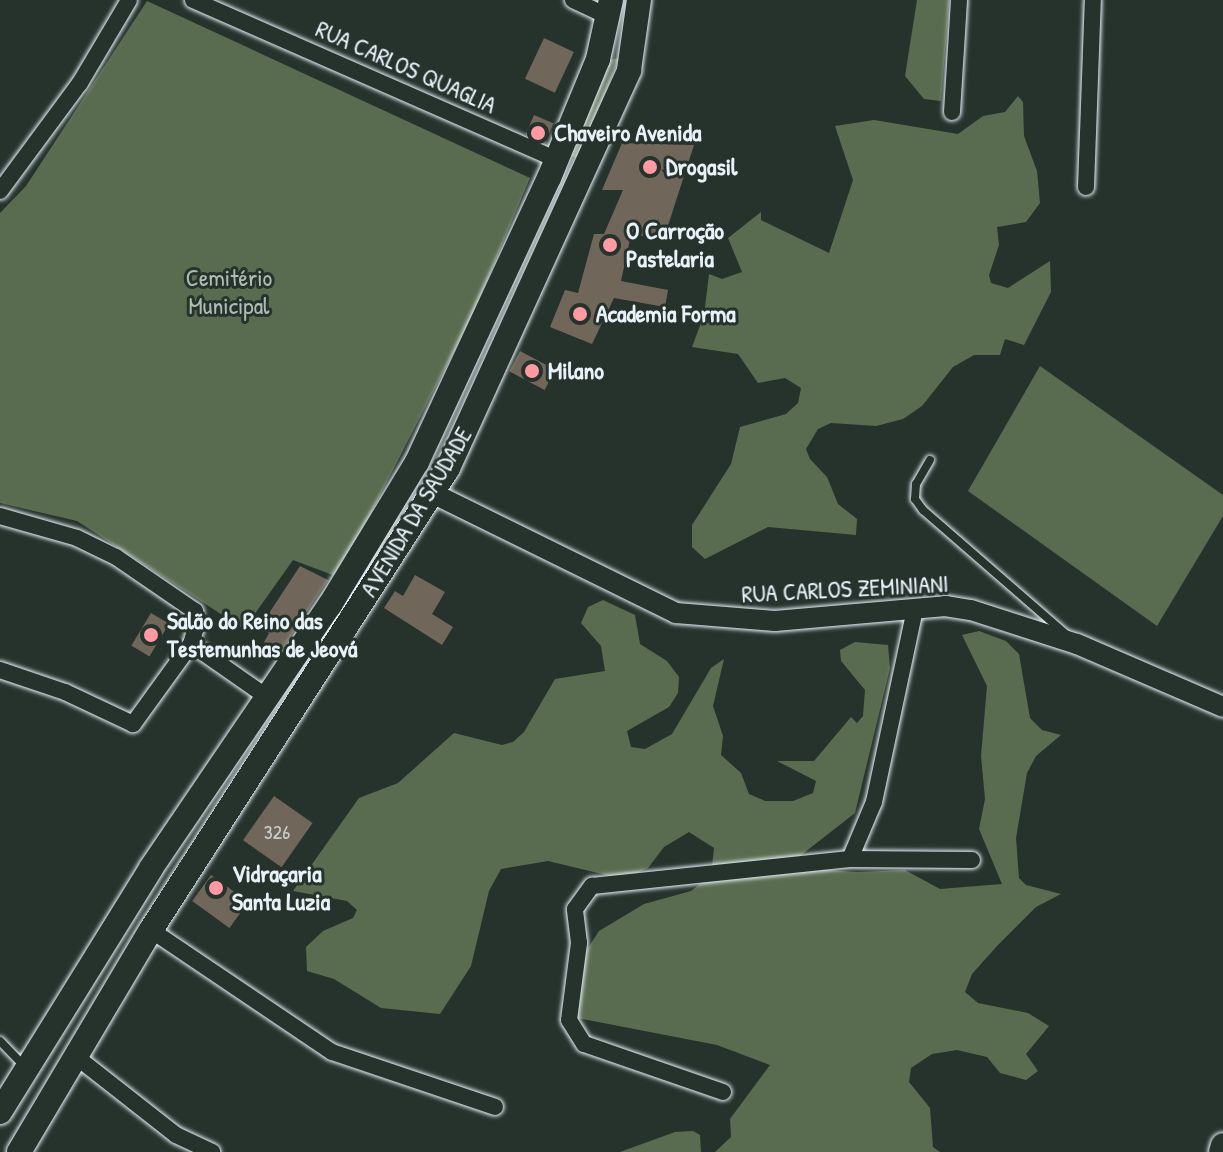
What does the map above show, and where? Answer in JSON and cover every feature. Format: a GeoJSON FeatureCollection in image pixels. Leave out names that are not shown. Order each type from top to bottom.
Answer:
{"type":"FeatureCollection","features":[{"type":"Feature","properties":{"kind":"main road","name":"AVENIDA DA SAUDADE"},"geometry":{"type":"LineString","coordinates":[[19,1152],[151,930],[432,493],[547,258],[629,70],[639,0]]}},
{"type":"Feature","properties":{"kind":"main road","name":"AVENIDA DA SAUDADE"},"geometry":{"type":"LineString","coordinates":[[0,1112],[168,843],[267,697],[417,462],[496,295],[598,59],[610,8]]}},
{"type":"Feature","properties":{"kind":"main road"},"geometry":{"type":"LineString","coordinates":[[555,159],[567,167],[577,190]]}},
{"type":"Feature","properties":{"kind":"main road"},"geometry":{"type":"LineString","coordinates":[[518,246],[527,255],[547,258]]}},
{"type":"Feature","properties":{"kind":"main road"},"geometry":{"type":"LineString","coordinates":[[496,295],[517,302],[522,311]]}},
{"type":"Feature","properties":{"kind":"main road"},"geometry":{"type":"LineString","coordinates":[[168,843],[195,863]]}},
{"type":"Feature","properties":{"kind":"main road"},"geometry":{"type":"LineString","coordinates":[[1221,1152],[1223,1145]]}},
{"type":"Feature","properties":{"kind":"street"},"geometry":{"type":"LineString","coordinates":[[0,191],[80,83],[129,0]]}},
{"type":"Feature","properties":{"kind":"street","name":"RUA CARLOS QUAGLIA"},"geometry":{"type":"LineString","coordinates":[[193,0],[555,159]]}},
{"type":"Feature","properties":{"kind":"street"},"geometry":{"type":"LineString","coordinates":[[573,0],[610,8]]}},
{"type":"Feature","properties":{"kind":"street"},"geometry":{"type":"LineString","coordinates":[[952,112],[959,0]]}},
{"type":"Feature","properties":{"kind":"street"},"geometry":{"type":"LineString","coordinates":[[1086,187],[1093,0]]}},
{"type":"Feature","properties":{"kind":"street","name":"RUA CARLOS ZEMINIANI"},"geometry":{"type":"LineString","coordinates":[[432,493],[676,613],[775,621],[915,609],[971,610],[1077,644],[1223,707]]}},
{"type":"Feature","properties":{"kind":"street"},"geometry":{"type":"LineString","coordinates":[[0,516],[77,538],[116,557],[195,611],[191,644],[133,724],[65,692],[0,670]]}},
{"type":"Feature","properties":{"kind":"street"},"geometry":{"type":"LineString","coordinates":[[850,859],[874,802],[915,609]]}},
{"type":"Feature","properties":{"kind":"street"},"geometry":{"type":"LineString","coordinates":[[191,644],[267,697]]}},
{"type":"Feature","properties":{"kind":"street"},"geometry":{"type":"LineString","coordinates":[[723,1092],[584,1044],[569,1020],[579,943],[575,909],[592,886],[850,859],[972,860]]}},
{"type":"Feature","properties":{"kind":"street"},"geometry":{"type":"LineString","coordinates":[[151,930],[332,1052],[495,1107]]}},
{"type":"Feature","properties":{"kind":"street"},"geometry":{"type":"LineString","coordinates":[[74,1055],[176,1135],[212,1152]]}},
{"type":"Feature","properties":{"kind":"lane"},"geometry":{"type":"LineString","coordinates":[[930,460],[916,484],[915,499],[923,510],[1077,644]]}},
{"type":"Feature","properties":{"kind":"lane"},"geometry":{"type":"LineString","coordinates":[[0,1041],[26,1068]]}},
{"type":"Feature","properties":{"kind":"green space"},"geometry":{"type":"Polygon","coordinates":[[[917,0],[949,0],[941,101],[924,99],[905,76],[917,0]]]}},
{"type":"Feature","properties":{"kind":"green space","name":"Cemitério Municipal"},"geometry":{"type":"Polygon","coordinates":[[[147,1],[530,178],[472,316],[338,577],[293,560],[244,629],[77,521],[0,503],[0,213],[26,186],[147,1]]]}},
{"type":"Feature","properties":{"kind":"green space"},"geometry":{"type":"Polygon","coordinates":[[[619,58],[579,158],[574,157],[570,154],[609,60],[619,58]]]}},
{"type":"Feature","properties":{"kind":"green space"},"geometry":{"type":"Polygon","coordinates":[[[1018,96],[1023,102],[1024,136],[1037,171],[1040,203],[1026,222],[997,227],[999,245],[989,275],[991,283],[1008,288],[1050,261],[1051,292],[1024,345],[1005,339],[1000,355],[974,355],[953,367],[922,406],[903,419],[876,426],[831,423],[818,429],[806,449],[810,459],[827,477],[838,504],[857,519],[856,535],[768,527],[705,559],[692,547],[692,525],[731,464],[740,427],[786,414],[798,403],[801,388],[785,378],[758,383],[738,354],[692,347],[704,315],[709,274],[722,279],[742,272],[728,238],[761,212],[761,220],[829,253],[853,180],[835,126],[874,120],[958,134],[983,116],[1005,112],[1018,96]]]}},
{"type":"Feature","properties":{"kind":"green space"},"geometry":{"type":"Polygon","coordinates":[[[1040,366],[1223,495],[1223,516],[1157,626],[968,491],[1040,366]]]}},
{"type":"Feature","properties":{"kind":"green space"},"geometry":{"type":"Polygon","coordinates":[[[603,600],[635,615],[640,644],[667,661],[679,677],[678,693],[669,707],[627,731],[631,747],[645,749],[672,734],[711,668],[724,659],[713,706],[723,736],[721,755],[741,773],[749,794],[765,801],[793,801],[813,793],[816,781],[777,761],[814,761],[851,717],[857,723],[863,716],[865,690],[841,661],[840,650],[855,642],[888,645],[890,668],[855,813],[791,863],[800,868],[857,872],[905,870],[940,889],[1002,884],[979,829],[985,799],[981,756],[987,686],[962,635],[979,631],[1006,641],[1019,654],[1030,718],[1042,730],[1061,735],[1036,756],[1027,773],[1016,838],[1019,878],[1026,885],[1061,894],[1036,907],[997,946],[972,974],[965,992],[978,1003],[1028,1013],[1049,1026],[1026,1054],[1038,1071],[1026,1080],[1000,1073],[987,1057],[957,1050],[932,1054],[911,1068],[909,1082],[930,1108],[933,1147],[940,1152],[715,1152],[731,1137],[730,1119],[770,1065],[717,1045],[562,1015],[571,974],[599,931],[644,904],[691,891],[711,875],[714,848],[689,832],[664,847],[648,868],[623,879],[548,861],[501,869],[489,891],[471,966],[440,1014],[381,1008],[334,979],[307,971],[306,947],[323,931],[353,918],[357,910],[347,901],[293,891],[359,798],[398,783],[454,733],[502,745],[513,742],[524,732],[555,679],[605,671],[601,646],[581,623],[588,607],[603,600]]]}},
{"type":"Feature","properties":{"kind":"green space"},"geometry":{"type":"Polygon","coordinates":[[[693,1131],[700,1135],[701,1152],[620,1152],[675,1132],[693,1131]]]}},
{"type":"Feature","properties":{"kind":"building"},"geometry":{"type":"Polygon","coordinates":[[[544,38],[574,52],[555,93],[525,79],[544,38]]]}},
{"type":"Feature","properties":{"kind":"building","name":"Chaveiro Avenida"},"geometry":{"type":"Polygon","coordinates":[[[534,115],[553,123],[545,143],[526,134],[534,115]]]}},
{"type":"Feature","properties":{"kind":"building"},"geometry":{"type":"Polygon","coordinates":[[[622,143],[694,145],[664,238],[631,235],[621,281],[668,290],[665,307],[614,298],[592,344],[550,327],[565,290],[578,293],[594,234],[604,234],[623,190],[602,190],[622,143]]]}},
{"type":"Feature","properties":{"kind":"building","name":"Milano"},"geometry":{"type":"Polygon","coordinates":[[[520,351],[555,370],[545,390],[509,371],[520,351]]]}},
{"type":"Feature","properties":{"kind":"building"},"geometry":{"type":"Polygon","coordinates":[[[300,566],[328,580],[280,652],[264,642],[269,633],[260,627],[300,566]]]}},
{"type":"Feature","properties":{"kind":"building"},"geometry":{"type":"Polygon","coordinates":[[[415,575],[445,592],[432,614],[453,627],[442,645],[384,608],[395,591],[403,596],[415,575]]]}},
{"type":"Feature","properties":{"kind":"building","name":"Salão do Reino das Testemunhas de Jeová"},"geometry":{"type":"Polygon","coordinates":[[[151,613],[169,624],[149,656],[131,646],[151,613]]]}},
{"type":"Feature","properties":{"kind":"building"},"geometry":{"type":"Polygon","coordinates":[[[274,796],[313,823],[282,867],[243,840],[274,796]]]}},
{"type":"Feature","properties":{"kind":"building","name":"Vidraçaria Santa Luzia"},"geometry":{"type":"Polygon","coordinates":[[[211,875],[248,902],[229,928],[192,901],[211,875]]]}},
{"type":"Feature","properties":{"kind":"place","name":"Chaveiro Avenida"},"geometry":{"type":"Point","coordinates":[538,133]}},
{"type":"Feature","properties":{"kind":"place","name":"Drogasil"},"geometry":{"type":"Point","coordinates":[650,167]}},
{"type":"Feature","properties":{"kind":"place","name":"O Carroção Pastelaria"},"geometry":{"type":"Point","coordinates":[610,245]}},
{"type":"Feature","properties":{"kind":"place","name":"Academia Forma"},"geometry":{"type":"Point","coordinates":[580,314]}},
{"type":"Feature","properties":{"kind":"place","name":"Milano"},"geometry":{"type":"Point","coordinates":[532,371]}},
{"type":"Feature","properties":{"kind":"place","name":"Salão do Reino das Testemunhas de Jeová"},"geometry":{"type":"Point","coordinates":[151,635]}},
{"type":"Feature","properties":{"kind":"place","name":"Vidraçaria Santa Luzia"},"geometry":{"type":"Point","coordinates":[216,888]}}]}
